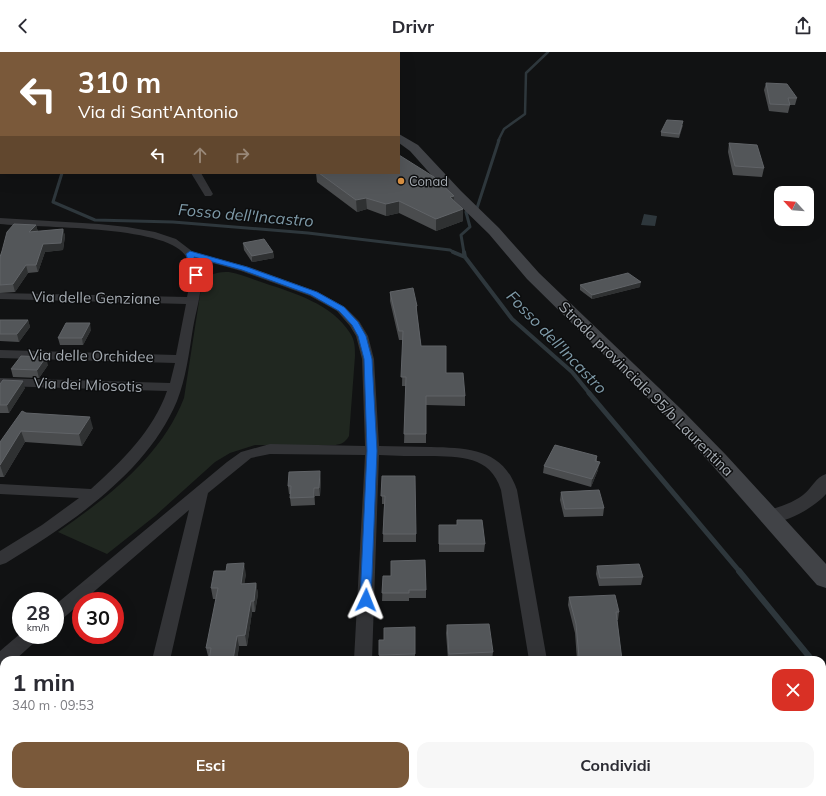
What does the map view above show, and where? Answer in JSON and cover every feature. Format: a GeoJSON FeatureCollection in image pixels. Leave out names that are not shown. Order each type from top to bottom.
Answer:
{"type":"FeatureCollection","features":[{"type":"Feature","properties":{"kind":"main road","name":"Strada provinciale 95/b Laurentina"},"geometry":{"type":"LineString","coordinates":[[400,139],[414,148],[494,231],[533,276],[681,419],[826,580]]}},
{"type":"Feature","properties":{"kind":"street"},"geometry":{"type":"LineString","coordinates":[[197,174],[208,194]]}},
{"type":"Feature","properties":{"kind":"street"},"geometry":{"type":"LineString","coordinates":[[0,221],[33,225],[87,226],[124,229],[169,240],[181,245],[190,254],[196,275],[182,359],[175,387],[163,415],[149,438],[128,462],[95,494],[54,526],[0,559]]}},
{"type":"Feature","properties":{"kind":"street"},"geometry":{"type":"LineString","coordinates":[[190,254],[245,269],[300,288],[332,303],[341,309],[352,320],[362,336],[368,355],[372,451],[363,656]]}},
{"type":"Feature","properties":{"kind":"street","name":"Via delle Genziane"},"geometry":{"type":"LineString","coordinates":[[0,296],[192,301]]}},
{"type":"Feature","properties":{"kind":"street","name":"Via delle Orchidee"},"geometry":{"type":"LineString","coordinates":[[0,354],[182,359]]}},
{"type":"Feature","properties":{"kind":"street","name":"Via dei Miosotis"},"geometry":{"type":"LineString","coordinates":[[0,382],[175,387]]}},
{"type":"Feature","properties":{"kind":"street"},"geometry":{"type":"LineString","coordinates":[[64,607],[236,461],[246,455],[258,451],[276,449],[464,452],[485,459],[500,469],[506,478],[537,656]]}},
{"type":"Feature","properties":{"kind":"street"},"geometry":{"type":"LineString","coordinates":[[769,517],[793,510],[809,501],[820,490],[826,480]]}},
{"type":"Feature","properties":{"kind":"street"},"geometry":{"type":"LineString","coordinates":[[0,489],[95,494]]}},
{"type":"Feature","properties":{"kind":"street"},"geometry":{"type":"LineString","coordinates":[[162,656],[201,491]]}},
{"type":"Feature","properties":{"kind":"street"},"geometry":{"type":"LineString","coordinates":[[7,656],[21,644]]}},
{"type":"Feature","properties":{"kind":"shaded area"},"geometry":{"type":"Polygon","coordinates":[[[644,214],[657,216],[655,226],[641,225],[644,214]]]}},
{"type":"Feature","properties":{"kind":"shaded area"},"geometry":{"type":"Polygon","coordinates":[[[229,272],[288,291],[312,301],[333,314],[350,333],[354,341],[355,356],[349,436],[342,443],[336,445],[255,445],[230,453],[215,462],[155,516],[107,554],[58,532],[114,490],[132,474],[148,457],[162,438],[174,419],[184,398],[202,282],[211,275],[229,272]]]}},
{"type":"Feature","properties":{"kind":"building"},"geometry":{"type":"Polygon","coordinates":[[[766,83],[787,84],[797,98],[788,98],[790,105],[770,104],[766,83]]]}},
{"type":"Feature","properties":{"kind":"building"},"geometry":{"type":"Polygon","coordinates":[[[667,120],[683,121],[679,134],[661,132],[667,120]]]}},
{"type":"Feature","properties":{"kind":"building"},"geometry":{"type":"Polygon","coordinates":[[[729,143],[757,145],[764,168],[735,166],[729,143]]]}},
{"type":"Feature","properties":{"kind":"building"},"geometry":{"type":"Polygon","coordinates":[[[400,156],[434,177],[454,196],[450,197],[463,209],[436,219],[399,201],[386,204],[366,198],[356,200],[320,174],[400,174],[400,156]]]}},
{"type":"Feature","properties":{"kind":"building"},"geometry":{"type":"Polygon","coordinates":[[[14,224],[36,225],[29,232],[63,229],[61,243],[43,244],[36,265],[26,265],[13,284],[0,285],[0,257],[7,232],[14,224]]]}},
{"type":"Feature","properties":{"kind":"building"},"geometry":{"type":"Polygon","coordinates":[[[264,239],[273,252],[252,256],[243,243],[264,239]]]}},
{"type":"Feature","properties":{"kind":"building"},"geometry":{"type":"Polygon","coordinates":[[[628,273],[641,282],[592,295],[580,285],[628,273]]]}},
{"type":"Feature","properties":{"kind":"building"},"geometry":{"type":"Polygon","coordinates":[[[413,288],[417,306],[421,346],[446,346],[446,373],[463,373],[465,396],[426,396],[426,434],[404,434],[406,377],[401,377],[403,331],[399,331],[390,292],[413,288]]]}},
{"type":"Feature","properties":{"kind":"building"},"geometry":{"type":"Polygon","coordinates":[[[0,320],[28,320],[17,334],[0,334],[0,320]]]}},
{"type":"Feature","properties":{"kind":"building"},"geometry":{"type":"Polygon","coordinates":[[[66,323],[90,323],[82,338],[58,338],[66,323]]]}},
{"type":"Feature","properties":{"kind":"building"},"geometry":{"type":"Polygon","coordinates":[[[21,356],[46,357],[37,370],[11,369],[21,356]]]}},
{"type":"Feature","properties":{"kind":"building"},"geometry":{"type":"Polygon","coordinates":[[[3,380],[23,381],[7,405],[0,405],[0,384],[3,380]]]}},
{"type":"Feature","properties":{"kind":"building"},"geometry":{"type":"Polygon","coordinates":[[[22,411],[26,413],[90,417],[79,434],[21,431],[0,465],[0,442],[22,411]]]}},
{"type":"Feature","properties":{"kind":"building"},"geometry":{"type":"Polygon","coordinates":[[[555,445],[597,456],[595,461],[600,462],[592,479],[544,466],[555,445]]]}},
{"type":"Feature","properties":{"kind":"building"},"geometry":{"type":"Polygon","coordinates":[[[320,471],[319,488],[314,488],[314,497],[290,498],[291,486],[288,486],[289,472],[320,471]]]}},
{"type":"Feature","properties":{"kind":"building"},"geometry":{"type":"Polygon","coordinates":[[[382,476],[415,476],[416,534],[383,534],[385,496],[381,496],[382,476]]]}},
{"type":"Feature","properties":{"kind":"building"},"geometry":{"type":"Polygon","coordinates":[[[599,490],[604,508],[565,509],[561,492],[599,490]]]}},
{"type":"Feature","properties":{"kind":"building"},"geometry":{"type":"Polygon","coordinates":[[[457,520],[482,520],[485,544],[439,544],[439,525],[457,525],[457,520]]]}},
{"type":"Feature","properties":{"kind":"building"},"geometry":{"type":"Polygon","coordinates":[[[425,560],[426,590],[409,590],[409,593],[382,593],[383,576],[391,576],[391,561],[425,560]]]}},
{"type":"Feature","properties":{"kind":"building"},"geometry":{"type":"Polygon","coordinates":[[[244,563],[241,584],[256,583],[254,601],[251,601],[245,635],[237,636],[234,656],[210,656],[211,648],[206,648],[218,588],[211,588],[214,571],[226,571],[227,564],[244,563]]]}},
{"type":"Feature","properties":{"kind":"building"},"geometry":{"type":"Polygon","coordinates":[[[639,564],[643,577],[600,578],[597,566],[639,564]]]}},
{"type":"Feature","properties":{"kind":"building"},"geometry":{"type":"Polygon","coordinates":[[[615,595],[619,612],[616,612],[622,656],[579,656],[576,624],[569,597],[615,595]]]}},
{"type":"Feature","properties":{"kind":"building"},"geometry":{"type":"Polygon","coordinates":[[[489,624],[493,652],[449,654],[447,625],[489,624]]]}},
{"type":"Feature","properties":{"kind":"building"},"geometry":{"type":"Polygon","coordinates":[[[415,627],[415,654],[379,655],[379,640],[384,640],[384,628],[415,627]]]}},
{"type":"Feature","properties":{"kind":"waterway"},"geometry":{"type":"LineString","coordinates":[[498,141],[504,129],[525,114],[526,73],[548,52]]}},
{"type":"Feature","properties":{"kind":"waterway"},"geometry":{"type":"LineString","coordinates":[[477,208],[499,140]]}},
{"type":"Feature","properties":{"kind":"waterway","name":"Fosso dell'Incastro"},"geometry":{"type":"LineString","coordinates":[[62,174],[53,202],[95,220],[173,222],[308,233],[450,250],[454,252]]}},
{"type":"Feature","properties":{"kind":"waterway"},"geometry":{"type":"LineString","coordinates":[[464,253],[461,235],[470,227],[466,212]]}},
{"type":"Feature","properties":{"kind":"waterway","name":"Fosso dell'Incastro"},"geometry":{"type":"LineString","coordinates":[[454,252],[465,257]]}},
{"type":"Feature","properties":{"kind":"waterway","name":"Fosso dell'Incastro"},"geometry":{"type":"LineString","coordinates":[[464,252],[465,257]]}},
{"type":"Feature","properties":{"kind":"waterway","name":"Fosso dell'Incastro"},"geometry":{"type":"LineString","coordinates":[[465,257],[512,319],[572,372],[590,394]]}},
{"type":"Feature","properties":{"kind":"waterway","name":"Fosso dell'Incastro"},"geometry":{"type":"LineString","coordinates":[[589,393],[740,572]]}},
{"type":"Feature","properties":{"kind":"waterway","name":"Fosso dell'Incastro"},"geometry":{"type":"LineString","coordinates":[[739,571],[809,656]]}},
{"type":"Feature","properties":{"kind":"place","name":"Conad"},"geometry":{"type":"Point","coordinates":[401,181]}},
{"type":"Feature","properties":{"kind":"route"},"geometry":{"type":"LineString","coordinates":[[196,275],[195,267],[190,254],[282,281],[328,300],[341,309],[358,328],[366,344],[368,355],[372,451],[366,600]]}}]}
